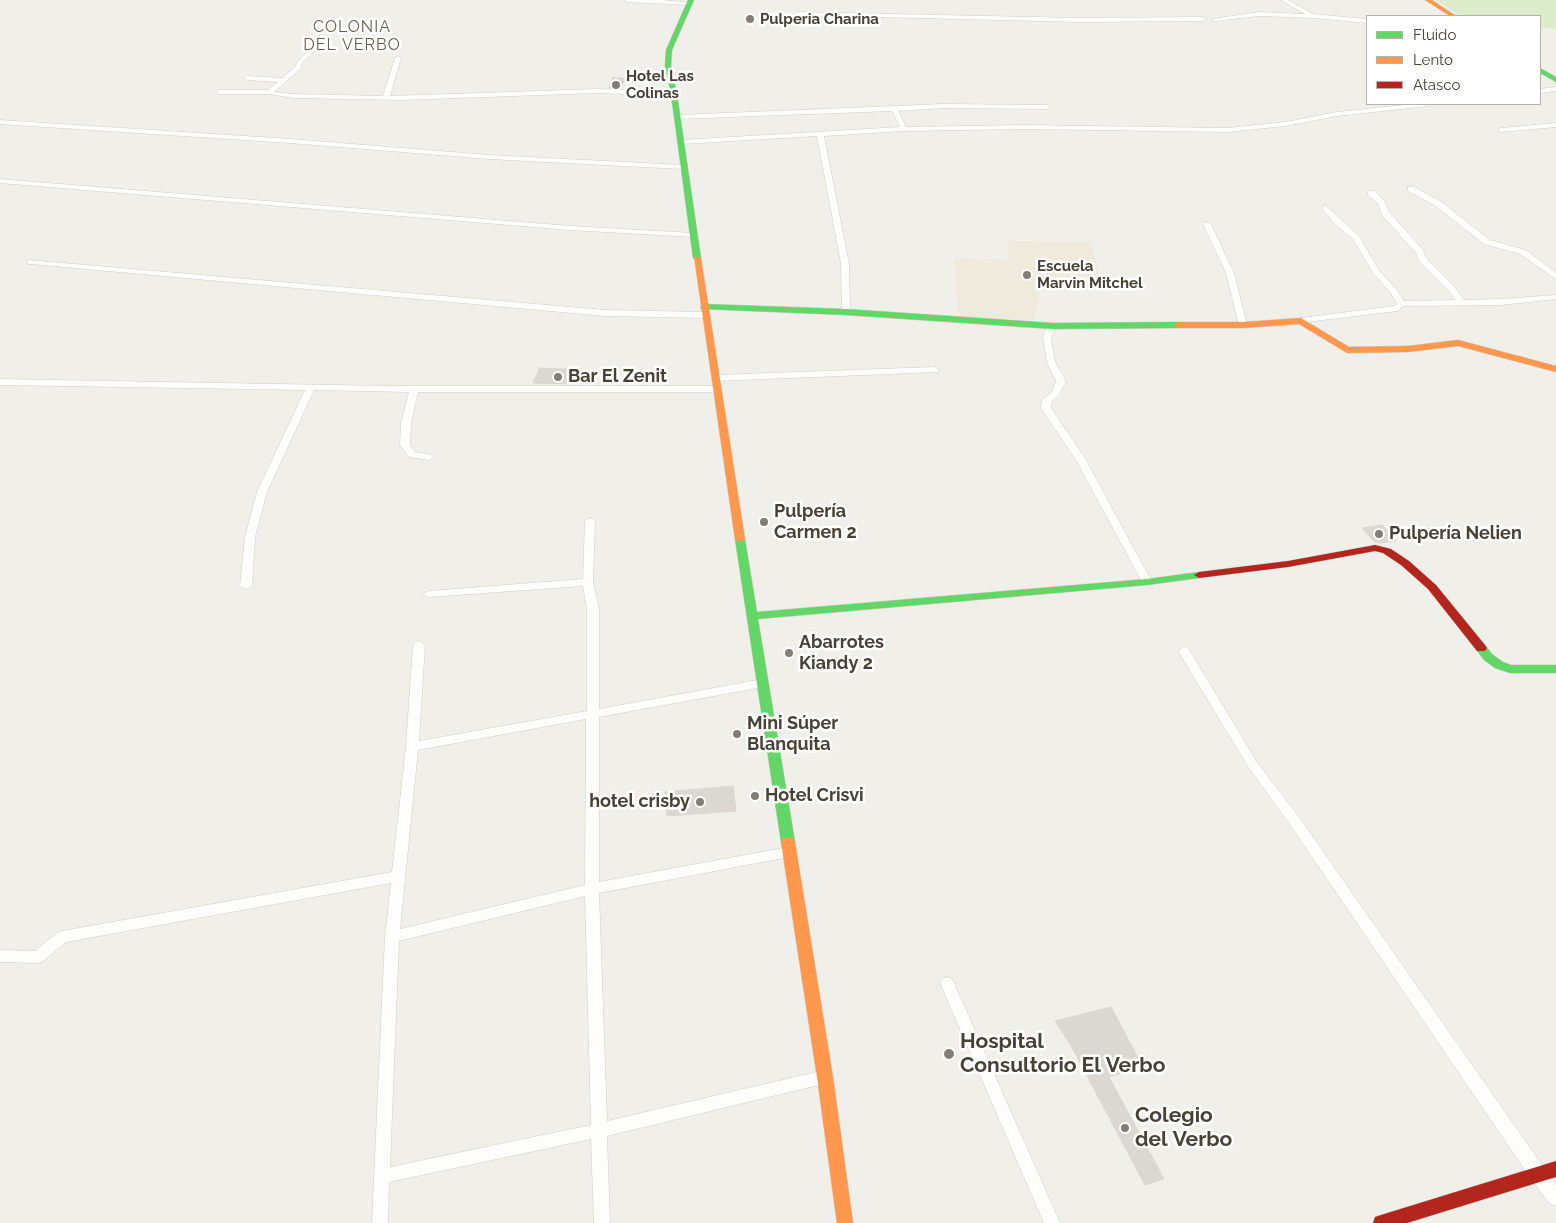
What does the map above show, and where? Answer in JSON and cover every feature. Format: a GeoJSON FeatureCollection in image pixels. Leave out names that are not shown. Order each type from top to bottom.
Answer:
{"type":"FeatureCollection","features":[{"type":"Feature","properties":{"kind":"main road"},"geometry":{"type":"LineString","coordinates":[[1428,0],[1451,15]]}},
{"type":"Feature","properties":{"kind":"main road"},"geometry":{"type":"LineString","coordinates":[[691,1],[669,50],[668,66],[674,94],[704,311],[825,1077],[845,1223]]}},
{"type":"Feature","properties":{"kind":"main road"},"geometry":{"type":"LineString","coordinates":[[1541,71],[1556,80]]}},
{"type":"Feature","properties":{"kind":"main road"},"geometry":{"type":"LineString","coordinates":[[704,311],[846,312],[1053,326],[1243,325],[1301,320],[1347,350],[1408,350],[1458,343],[1556,369]]}},
{"type":"Feature","properties":{"kind":"main road"},"geometry":{"type":"LineString","coordinates":[[753,616],[1147,582],[1288,564],[1374,548],[1387,551],[1405,562],[1426,581],[1493,661],[1510,669],[1556,669]]}},
{"type":"Feature","properties":{"kind":"main road"},"geometry":{"type":"LineString","coordinates":[[1380,1223],[1556,1169]]}},
{"type":"Feature","properties":{"kind":"street"},"geometry":{"type":"LineString","coordinates":[[627,0],[691,1]]}},
{"type":"Feature","properties":{"kind":"street"},"geometry":{"type":"LineString","coordinates":[[1284,0],[1314,16]]}},
{"type":"Feature","properties":{"kind":"street"},"geometry":{"type":"LineString","coordinates":[[798,14],[1081,20],[1203,19]]}},
{"type":"Feature","properties":{"kind":"street"},"geometry":{"type":"LineString","coordinates":[[1215,19],[1259,14],[1314,16],[1366,21]]}},
{"type":"Feature","properties":{"kind":"street"},"geometry":{"type":"LineString","coordinates":[[270,92],[299,67],[300,63],[323,40]]}},
{"type":"Feature","properties":{"kind":"street"},"geometry":{"type":"LineString","coordinates":[[386,97],[398,58]]}},
{"type":"Feature","properties":{"kind":"street"},"geometry":{"type":"LineString","coordinates":[[247,78],[282,80]]}},
{"type":"Feature","properties":{"kind":"street"},"geometry":{"type":"LineString","coordinates":[[1541,91],[1556,89]]}},
{"type":"Feature","properties":{"kind":"street"},"geometry":{"type":"LineString","coordinates":[[219,92],[270,92],[294,96],[386,97],[598,91],[674,94]]}},
{"type":"Feature","properties":{"kind":"street"},"geometry":{"type":"LineString","coordinates":[[681,142],[904,129],[1024,127],[1228,130],[1285,124],[1337,114],[1420,105]]}},
{"type":"Feature","properties":{"kind":"street"},"geometry":{"type":"LineString","coordinates":[[677,117],[944,106],[1046,107]]}},
{"type":"Feature","properties":{"kind":"street"},"geometry":{"type":"LineString","coordinates":[[894,109],[904,129]]}},
{"type":"Feature","properties":{"kind":"street"},"geometry":{"type":"LineString","coordinates":[[0,122],[290,141],[489,157],[683,167]]}},
{"type":"Feature","properties":{"kind":"street"},"geometry":{"type":"LineString","coordinates":[[1501,130],[1556,125]]}},
{"type":"Feature","properties":{"kind":"street"},"geometry":{"type":"LineString","coordinates":[[820,133],[845,264],[846,312]]}},
{"type":"Feature","properties":{"kind":"street"},"geometry":{"type":"LineString","coordinates":[[0,181],[531,225],[694,235]]}},
{"type":"Feature","properties":{"kind":"street"},"geometry":{"type":"LineString","coordinates":[[1411,189],[1437,203],[1487,242],[1523,252],[1556,277]]}},
{"type":"Feature","properties":{"kind":"street"},"geometry":{"type":"LineString","coordinates":[[1371,193],[1381,202],[1385,213],[1420,252],[1422,259],[1451,288],[1461,302]]}},
{"type":"Feature","properties":{"kind":"street"},"geometry":{"type":"LineString","coordinates":[[1326,208],[1356,238],[1377,273],[1393,291],[1401,304]]}},
{"type":"Feature","properties":{"kind":"street"},"geometry":{"type":"LineString","coordinates":[[1207,224],[1230,273],[1243,325]]}},
{"type":"Feature","properties":{"kind":"street"},"geometry":{"type":"LineString","coordinates":[[31,262],[605,313],[704,311]]}},
{"type":"Feature","properties":{"kind":"street"},"geometry":{"type":"LineString","coordinates":[[1301,320],[1397,308],[1401,304],[1501,302],[1556,298]]}},
{"type":"Feature","properties":{"kind":"street"},"geometry":{"type":"LineString","coordinates":[[1053,326],[1047,338],[1051,362],[1061,381],[1056,394],[1047,400],[1046,408],[1081,460],[1147,582]]}},
{"type":"Feature","properties":{"kind":"street"},"geometry":{"type":"LineString","coordinates":[[0,382],[414,389],[716,383],[935,370]]}},
{"type":"Feature","properties":{"kind":"street"},"geometry":{"type":"LineString","coordinates":[[246,586],[250,537],[262,492],[312,388]]}},
{"type":"Feature","properties":{"kind":"street"},"geometry":{"type":"LineString","coordinates":[[414,389],[406,423],[404,445],[412,455],[429,457]]}},
{"type":"Feature","properties":{"kind":"street"},"geometry":{"type":"LineString","coordinates":[[590,521],[588,582],[592,608],[592,889],[601,1130],[602,1223]]}},
{"type":"Feature","properties":{"kind":"street"},"geometry":{"type":"LineString","coordinates":[[429,594],[588,582]]}},
{"type":"Feature","properties":{"kind":"street"},"geometry":{"type":"LineString","coordinates":[[380,1223],[392,937],[412,747],[419,645]]}},
{"type":"Feature","properties":{"kind":"street"},"geometry":{"type":"LineString","coordinates":[[1184,652],[1254,765],[1556,1198]]}},
{"type":"Feature","properties":{"kind":"street"},"geometry":{"type":"LineString","coordinates":[[412,747],[763,683]]}},
{"type":"Feature","properties":{"kind":"street"},"geometry":{"type":"LineString","coordinates":[[392,937],[592,889],[789,852]]}},
{"type":"Feature","properties":{"kind":"street"},"geometry":{"type":"LineString","coordinates":[[0,956],[38,956],[62,937],[399,876]]}},
{"type":"Feature","properties":{"kind":"street"},"geometry":{"type":"LineString","coordinates":[[947,983],[1052,1223]]}},
{"type":"Feature","properties":{"kind":"street"},"geometry":{"type":"LineString","coordinates":[[381,1176],[601,1130],[825,1077]]}},
{"type":"Feature","properties":{"kind":"shaded area","name":"Escuela Marvin Mitchel"},"geometry":{"type":"Polygon","coordinates":[[[1007,241],[1091,242],[1103,290],[1039,292],[1035,320],[958,317],[954,258],[1009,260],[1007,241]]]}},
{"type":"Feature","properties":{"kind":"green space"},"geometry":{"type":"Polygon","coordinates":[[[1436,0],[1556,0],[1556,29],[1541,28],[1541,15],[1459,15],[1436,0]]]}},
{"type":"Feature","properties":{"kind":"building"},"geometry":{"type":"Polygon","coordinates":[[[613,78],[625,78],[621,88],[609,88],[613,78]]]}},
{"type":"Feature","properties":{"kind":"building","name":"Bar El Zenit"},"geometry":{"type":"Polygon","coordinates":[[[540,368],[582,370],[576,384],[533,383],[540,368]]]}},
{"type":"Feature","properties":{"kind":"building","name":"Pulpería Nelien"},"geometry":{"type":"Polygon","coordinates":[[[1382,525],[1396,541],[1380,543],[1374,541],[1362,528],[1382,525]]]}},
{"type":"Feature","properties":{"kind":"building","name":"hotel crisby"},"geometry":{"type":"Polygon","coordinates":[[[733,786],[736,811],[667,816],[665,792],[733,786]]]}},
{"type":"Feature","properties":{"kind":"building","name":"Colegio del Verbo"},"geometry":{"type":"Polygon","coordinates":[[[1111,1007],[1143,1067],[1109,1077],[1164,1179],[1145,1185],[1069,1042],[1055,1021],[1111,1007]]]}},
{"type":"Feature","properties":{"kind":"traffic: fast"},"geometry":{"type":"LineString","coordinates":[[691,0],[669,50],[668,66],[674,94],[697,258]]}},
{"type":"Feature","properties":{"kind":"traffic: fast"},"geometry":{"type":"LineString","coordinates":[[1541,71],[1556,80]]}},
{"type":"Feature","properties":{"kind":"traffic: fast"},"geometry":{"type":"LineString","coordinates":[[704,307],[846,312],[1053,326],[1178,325]]}},
{"type":"Feature","properties":{"kind":"traffic: fast"},"geometry":{"type":"LineString","coordinates":[[740,539],[788,842]]}},
{"type":"Feature","properties":{"kind":"traffic: fast"},"geometry":{"type":"LineString","coordinates":[[753,616],[1147,582],[1199,575]]}},
{"type":"Feature","properties":{"kind":"traffic: fast"},"geometry":{"type":"LineString","coordinates":[[1481,648],[1488,657],[1499,665],[1510,669],[1556,669]]}},
{"type":"Feature","properties":{"kind":"traffic: slow"},"geometry":{"type":"LineString","coordinates":[[1428,0],[1451,15]]}},
{"type":"Feature","properties":{"kind":"traffic: slow"},"geometry":{"type":"LineString","coordinates":[[697,258],[740,539]]}},
{"type":"Feature","properties":{"kind":"traffic: slow"},"geometry":{"type":"LineString","coordinates":[[1178,325],[1243,325],[1301,321],[1347,350],[1408,349],[1458,343],[1556,369]]}},
{"type":"Feature","properties":{"kind":"traffic: slow"},"geometry":{"type":"LineString","coordinates":[[788,842],[825,1077],[845,1223]]}},
{"type":"Feature","properties":{"kind":"traffic: jam"},"geometry":{"type":"LineString","coordinates":[[1199,575],[1288,564],[1375,548],[1387,551],[1405,563],[1432,587],[1481,648]]}},
{"type":"Feature","properties":{"kind":"traffic: jam"},"geometry":{"type":"LineString","coordinates":[[1381,1223],[1556,1169]]}},
{"type":"Feature","properties":{"kind":"place","name":"Pulperia Charina"},"geometry":{"type":"Point","coordinates":[750,19]}},
{"type":"Feature","properties":{"kind":"place","name":"Hotel Las Colinas"},"geometry":{"type":"Point","coordinates":[616,85]}},
{"type":"Feature","properties":{"kind":"place","name":"Escuela Marvin Mitchel"},"geometry":{"type":"Point","coordinates":[1027,275]}},
{"type":"Feature","properties":{"kind":"place","name":"Bar El Zenit"},"geometry":{"type":"Point","coordinates":[558,377]}},
{"type":"Feature","properties":{"kind":"place","name":"Pulpería Carmen 2"},"geometry":{"type":"Point","coordinates":[764,522]}},
{"type":"Feature","properties":{"kind":"place","name":"Pulpería Nelien"},"geometry":{"type":"Point","coordinates":[1379,534]}},
{"type":"Feature","properties":{"kind":"place","name":"Abarrotes Kiandy 2"},"geometry":{"type":"Point","coordinates":[789,653]}},
{"type":"Feature","properties":{"kind":"place","name":"Mini Súper Blanquita"},"geometry":{"type":"Point","coordinates":[737,734]}},
{"type":"Feature","properties":{"kind":"place","name":"Hotel Crisvi"},"geometry":{"type":"Point","coordinates":[755,796]}},
{"type":"Feature","properties":{"kind":"place","name":"hotel crisby"},"geometry":{"type":"Point","coordinates":[700,802]}},
{"type":"Feature","properties":{"kind":"place","name":"Hospital Consultorio El Verbo"},"geometry":{"type":"Point","coordinates":[949,1054]}},
{"type":"Feature","properties":{"kind":"place","name":"Colegio del Verbo"},"geometry":{"type":"Point","coordinates":[1125,1128]}},
{"type":"Feature","properties":{"kind":"district","name":"COLONIA DEL VERBO"},"geometry":{"type":"Point","coordinates":[352,36]}}]}
